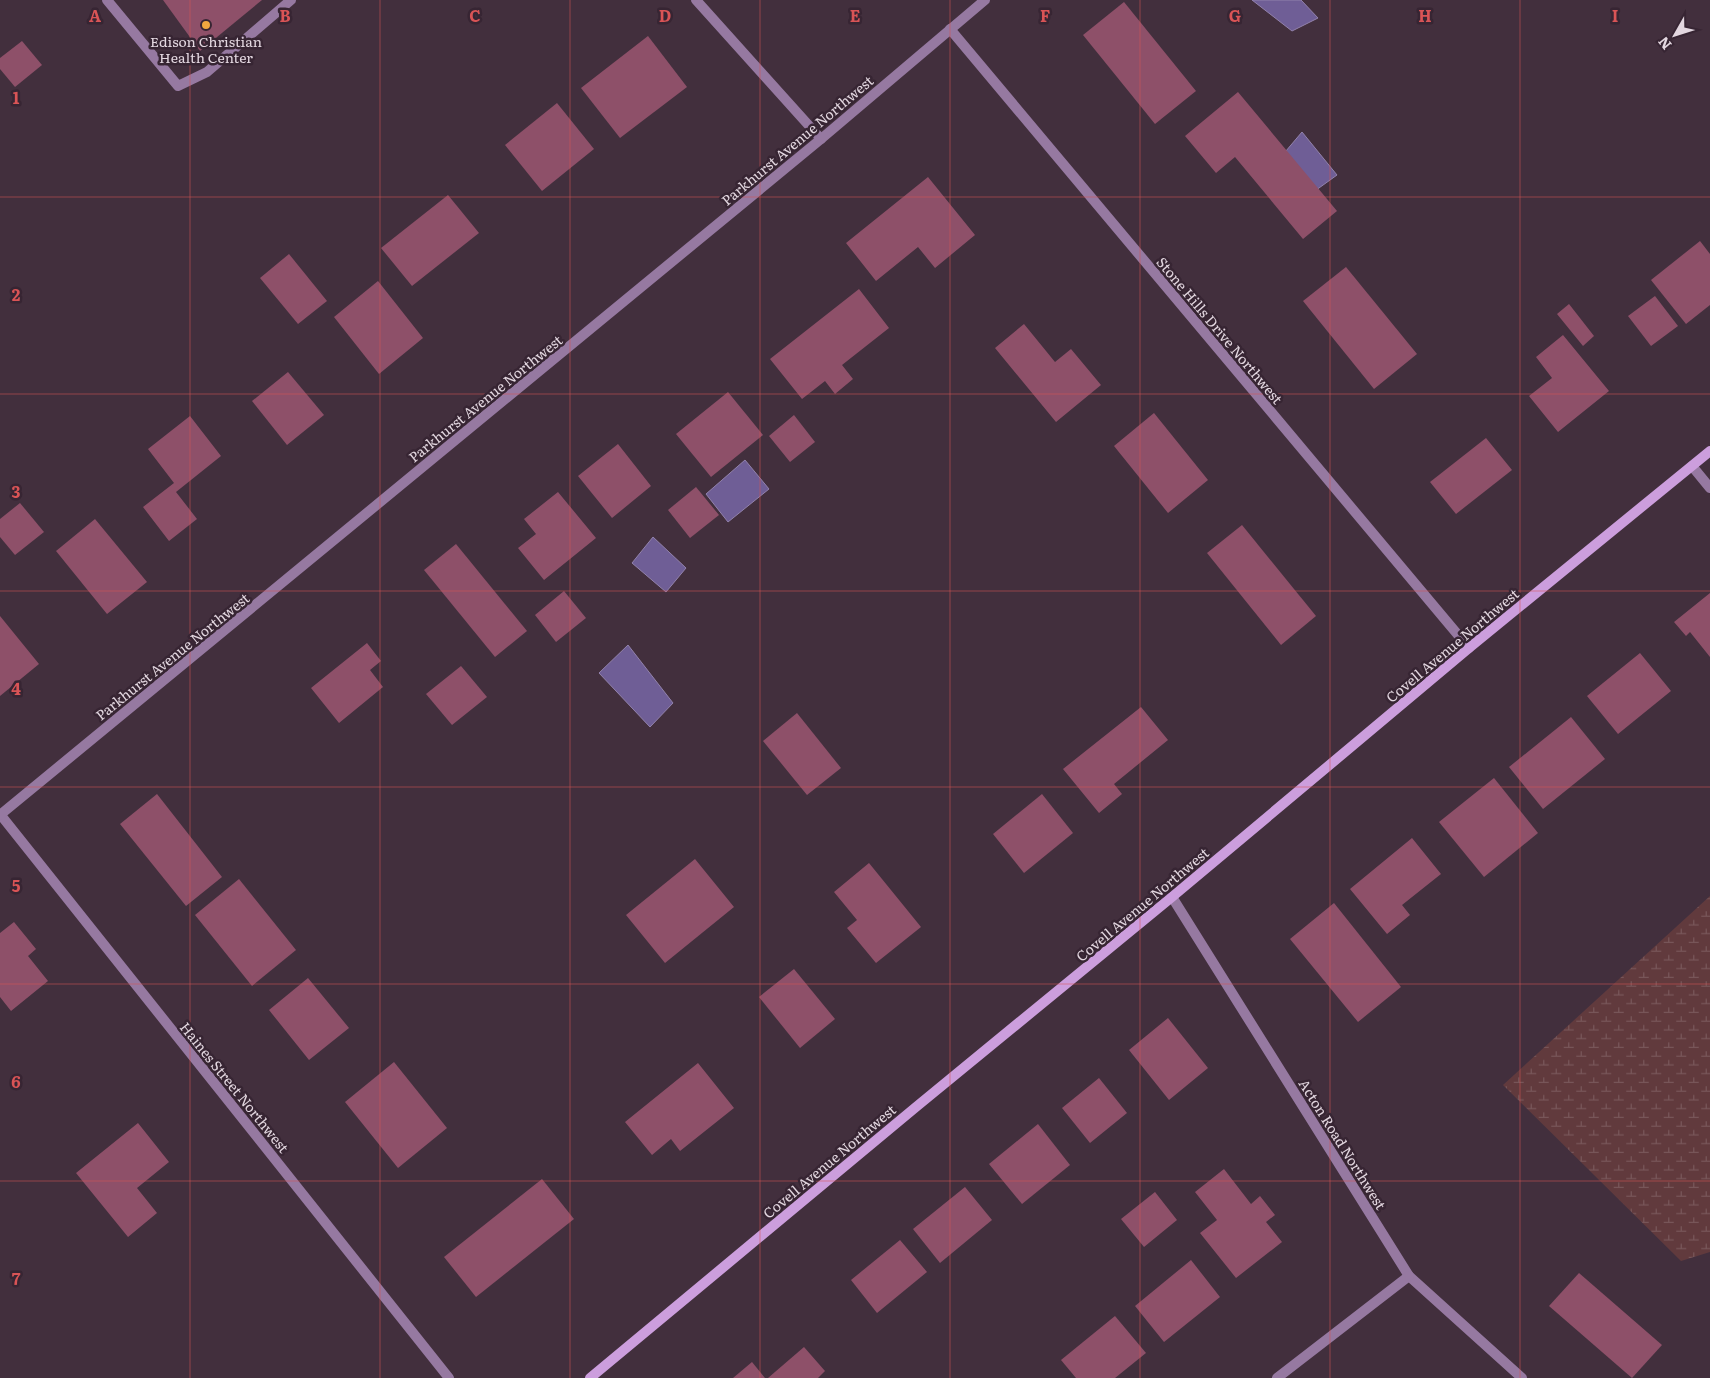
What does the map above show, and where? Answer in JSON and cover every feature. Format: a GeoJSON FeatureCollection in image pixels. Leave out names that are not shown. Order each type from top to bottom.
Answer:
{"type":"FeatureCollection","features":[{"type":"Feature","properties":{"kind":"street"},"geometry":{"type":"LineString","coordinates":[[107,0],[178,86],[207,72],[291,0]]}},
{"type":"Feature","properties":{"kind":"street"},"geometry":{"type":"LineString","coordinates":[[696,0],[821,139]]}},
{"type":"Feature","properties":{"kind":"street","name":"Parkhurst Avenue Northwest"},"geometry":{"type":"LineString","coordinates":[[0,815],[821,139],[985,0]]}},
{"type":"Feature","properties":{"kind":"street","name":"Stone Hills Drive Northwest"},"geometry":{"type":"LineString","coordinates":[[950,29],[1469,648]]}},
{"type":"Feature","properties":{"kind":"street","name":"Covell Avenue Northwest"},"geometry":{"type":"LineString","coordinates":[[590,1378],[1172,897],[1469,648],[1710,451]]}},
{"type":"Feature","properties":{"kind":"street"},"geometry":{"type":"LineString","coordinates":[[1692,466],[1710,488]]}},
{"type":"Feature","properties":{"kind":"street","name":"Haines Street Northwest"},"geometry":{"type":"LineString","coordinates":[[0,815],[449,1378]]}},
{"type":"Feature","properties":{"kind":"street","name":"Acton Road Northwest"},"geometry":{"type":"LineString","coordinates":[[1172,897],[1409,1276],[1522,1378]]}},
{"type":"Feature","properties":{"kind":"street"},"geometry":{"type":"LineString","coordinates":[[1277,1378],[1409,1276]]}},
{"type":"Feature","properties":{"kind":"green space"},"geometry":{"type":"Polygon","coordinates":[[[1710,896],[1710,1252],[1681,1261],[1503,1085],[1710,896]]]}},
{"type":"Feature","properties":{"kind":"shaded area"},"geometry":{"type":"Polygon","coordinates":[[[1252,0],[1301,0],[1318,18],[1292,31],[1252,0]]]}},
{"type":"Feature","properties":{"kind":"shaded area"},"geometry":{"type":"Polygon","coordinates":[[[1302,132],[1337,175],[1312,193],[1280,158],[1302,132]]]}},
{"type":"Feature","properties":{"kind":"shaded area"},"geometry":{"type":"Polygon","coordinates":[[[745,460],[769,489],[728,522],[706,494],[745,460]]]}},
{"type":"Feature","properties":{"kind":"shaded area"},"geometry":{"type":"Polygon","coordinates":[[[653,537],[686,568],[666,592],[632,563],[653,537]]]}},
{"type":"Feature","properties":{"kind":"shaded area"},"geometry":{"type":"Polygon","coordinates":[[[628,645],[673,703],[650,727],[599,673],[628,645]]]}},
{"type":"Feature","properties":{"kind":"building","name":"Edison Christian Health Center"},"geometry":{"type":"Polygon","coordinates":[[[163,0],[262,0],[200,51],[163,0]]]}},
{"type":"Feature","properties":{"kind":"building"},"geometry":{"type":"Polygon","coordinates":[[[1124,2],[1196,91],[1155,124],[1083,35],[1124,2]]]}},
{"type":"Feature","properties":{"kind":"building"},"geometry":{"type":"Polygon","coordinates":[[[648,36],[687,87],[620,138],[581,88],[648,36]]]}},
{"type":"Feature","properties":{"kind":"building"},"geometry":{"type":"Polygon","coordinates":[[[22,41],[42,65],[15,87],[0,69],[0,58],[22,41]]]}},
{"type":"Feature","properties":{"kind":"building"},"geometry":{"type":"Polygon","coordinates":[[[1238,92],[1337,211],[1303,239],[1235,157],[1216,173],[1185,136],[1238,92]]]}},
{"type":"Feature","properties":{"kind":"building"},"geometry":{"type":"Polygon","coordinates":[[[557,103],[594,149],[542,191],[505,145],[557,103]]]}},
{"type":"Feature","properties":{"kind":"building"},"geometry":{"type":"Polygon","coordinates":[[[928,177],[975,235],[935,268],[918,247],[876,281],[846,243],[928,177]]]}},
{"type":"Feature","properties":{"kind":"building"},"geometry":{"type":"Polygon","coordinates":[[[448,195],[479,233],[412,286],[381,248],[448,195]]]}},
{"type":"Feature","properties":{"kind":"building"},"geometry":{"type":"Polygon","coordinates":[[[1700,241],[1710,254],[1710,305],[1686,324],[1651,280],[1700,241]]]}},
{"type":"Feature","properties":{"kind":"building"},"geometry":{"type":"Polygon","coordinates":[[[289,254],[327,301],[298,324],[260,278],[289,254]]]}},
{"type":"Feature","properties":{"kind":"building"},"geometry":{"type":"Polygon","coordinates":[[[1346,267],[1417,354],[1374,389],[1303,301],[1346,267]]]}},
{"type":"Feature","properties":{"kind":"building"},"geometry":{"type":"Polygon","coordinates":[[[378,281],[423,338],[379,374],[334,317],[378,281]]]}},
{"type":"Feature","properties":{"kind":"building"},"geometry":{"type":"Polygon","coordinates":[[[859,289],[889,328],[842,365],[853,379],[835,394],[825,381],[802,399],[770,359],[859,289]]]}},
{"type":"Feature","properties":{"kind":"building"},"geometry":{"type":"Polygon","coordinates":[[[1655,296],[1678,326],[1651,346],[1628,316],[1655,296]]]}},
{"type":"Feature","properties":{"kind":"building"},"geometry":{"type":"Polygon","coordinates":[[[1569,304],[1594,336],[1583,346],[1557,314],[1569,304]]]}},
{"type":"Feature","properties":{"kind":"building"},"geometry":{"type":"Polygon","coordinates":[[[1024,324],[1055,362],[1071,349],[1101,385],[1056,422],[995,348],[1024,324]]]}},
{"type":"Feature","properties":{"kind":"building"},"geometry":{"type":"Polygon","coordinates":[[[1563,335],[1609,391],[1558,432],[1529,396],[1552,378],[1536,357],[1563,335]]]}},
{"type":"Feature","properties":{"kind":"building"},"geometry":{"type":"Polygon","coordinates":[[[288,372],[324,415],[287,445],[252,401],[288,372]]]}},
{"type":"Feature","properties":{"kind":"building"},"geometry":{"type":"Polygon","coordinates":[[[728,392],[763,435],[711,477],[676,434],[728,392]]]}},
{"type":"Feature","properties":{"kind":"building"},"geometry":{"type":"Polygon","coordinates":[[[1154,413],[1208,480],[1168,513],[1114,446],[1154,413]]]}},
{"type":"Feature","properties":{"kind":"building"},"geometry":{"type":"Polygon","coordinates":[[[794,415],[815,442],[790,462],[769,436],[794,415]]]}},
{"type":"Feature","properties":{"kind":"building"},"geometry":{"type":"Polygon","coordinates":[[[190,416],[221,456],[176,492],[197,519],[169,541],[143,507],[174,483],[148,449],[190,416]]]}},
{"type":"Feature","properties":{"kind":"building"},"geometry":{"type":"Polygon","coordinates":[[[1486,438],[1512,470],[1456,514],[1430,482],[1486,438]]]}},
{"type":"Feature","properties":{"kind":"building"},"geometry":{"type":"Polygon","coordinates":[[[618,444],[651,486],[612,518],[578,476],[618,444]]]}},
{"type":"Feature","properties":{"kind":"building"},"geometry":{"type":"Polygon","coordinates":[[[696,487],[719,515],[690,538],[668,510],[696,487]]]}},
{"type":"Feature","properties":{"kind":"building"},"geometry":{"type":"Polygon","coordinates":[[[558,492],[596,538],[544,580],[518,548],[536,534],[524,519],[558,492]]]}},
{"type":"Feature","properties":{"kind":"building"},"geometry":{"type":"Polygon","coordinates":[[[20,503],[44,532],[15,555],[0,537],[0,519],[20,503]]]}},
{"type":"Feature","properties":{"kind":"building"},"geometry":{"type":"Polygon","coordinates":[[[95,519],[147,582],[107,614],[56,551],[95,519]]]}},
{"type":"Feature","properties":{"kind":"building"},"geometry":{"type":"Polygon","coordinates":[[[1242,525],[1316,616],[1281,645],[1207,553],[1242,525]]]}},
{"type":"Feature","properties":{"kind":"building"},"geometry":{"type":"Polygon","coordinates":[[[456,544],[527,631],[495,657],[424,570],[456,544]]]}},
{"type":"Feature","properties":{"kind":"building"},"geometry":{"type":"Polygon","coordinates":[[[564,591],[586,618],[556,642],[535,615],[564,591]]]}},
{"type":"Feature","properties":{"kind":"building"},"geometry":{"type":"Polygon","coordinates":[[[1710,593],[1710,657],[1690,632],[1686,636],[1674,622],[1710,593]]]}},
{"type":"Feature","properties":{"kind":"building"},"geometry":{"type":"Polygon","coordinates":[[[0,616],[39,664],[0,696],[0,616]]]}},
{"type":"Feature","properties":{"kind":"building"},"geometry":{"type":"Polygon","coordinates":[[[367,643],[381,661],[370,670],[383,687],[339,723],[311,688],[367,643]]]}},
{"type":"Feature","properties":{"kind":"building"},"geometry":{"type":"Polygon","coordinates":[[[1640,653],[1671,691],[1618,734],[1587,696],[1640,653]]]}},
{"type":"Feature","properties":{"kind":"building"},"geometry":{"type":"Polygon","coordinates":[[[461,666],[487,697],[452,725],[426,694],[461,666]]]}},
{"type":"Feature","properties":{"kind":"building"},"geometry":{"type":"Polygon","coordinates":[[[1141,707],[1168,740],[1114,784],[1122,794],[1099,813],[1063,769],[1141,707]]]}},
{"type":"Feature","properties":{"kind":"building"},"geometry":{"type":"Polygon","coordinates":[[[797,713],[841,768],[807,795],[763,741],[797,713]]]}},
{"type":"Feature","properties":{"kind":"building"},"geometry":{"type":"Polygon","coordinates":[[[1571,717],[1605,759],[1543,809],[1509,767],[1571,717]]]}},
{"type":"Feature","properties":{"kind":"building"},"geometry":{"type":"Polygon","coordinates":[[[1494,778],[1538,833],[1484,877],[1439,822],[1494,778]]]}},
{"type":"Feature","properties":{"kind":"building"},"geometry":{"type":"Polygon","coordinates":[[[157,794],[222,877],[186,906],[120,824],[157,794]]]}},
{"type":"Feature","properties":{"kind":"building"},"geometry":{"type":"Polygon","coordinates":[[[1042,794],[1073,833],[1024,873],[993,834],[1042,794]]]}},
{"type":"Feature","properties":{"kind":"building"},"geometry":{"type":"Polygon","coordinates":[[[1412,838],[1441,874],[1402,905],[1410,915],[1387,934],[1350,889],[1412,838]]]}},
{"type":"Feature","properties":{"kind":"building"},"geometry":{"type":"Polygon","coordinates":[[[695,859],[734,907],[665,963],[626,915],[695,859]]]}},
{"type":"Feature","properties":{"kind":"building"},"geometry":{"type":"Polygon","coordinates":[[[869,863],[921,927],[876,963],[847,928],[857,920],[834,892],[869,863]]]}},
{"type":"Feature","properties":{"kind":"building"},"geometry":{"type":"Polygon","coordinates":[[[239,879],[296,950],[252,986],[195,915],[239,879]]]}},
{"type":"Feature","properties":{"kind":"building"},"geometry":{"type":"Polygon","coordinates":[[[1334,903],[1401,987],[1358,1022],[1290,939],[1334,903]]]}},
{"type":"Feature","properties":{"kind":"building"},"geometry":{"type":"Polygon","coordinates":[[[14,922],[36,949],[28,956],[48,981],[11,1011],[0,997],[0,933],[14,922]]]}},
{"type":"Feature","properties":{"kind":"building"},"geometry":{"type":"Polygon","coordinates":[[[794,969],[835,1019],[800,1048],[759,997],[794,969]]]}},
{"type":"Feature","properties":{"kind":"building"},"geometry":{"type":"Polygon","coordinates":[[[308,978],[349,1028],[309,1060],[269,1010],[308,978]]]}},
{"type":"Feature","properties":{"kind":"building"},"geometry":{"type":"Polygon","coordinates":[[[1168,1018],[1208,1068],[1169,1100],[1129,1050],[1168,1018]]]}},
{"type":"Feature","properties":{"kind":"building"},"geometry":{"type":"Polygon","coordinates":[[[394,1062],[447,1128],[398,1168],[345,1102],[394,1062]]]}},
{"type":"Feature","properties":{"kind":"building"},"geometry":{"type":"Polygon","coordinates":[[[698,1063],[734,1108],[680,1151],[671,1139],[652,1155],[625,1122],[698,1063]]]}},
{"type":"Feature","properties":{"kind":"building"},"geometry":{"type":"Polygon","coordinates":[[[1099,1078],[1127,1113],[1090,1143],[1062,1108],[1099,1078]]]}},
{"type":"Feature","properties":{"kind":"building"},"geometry":{"type":"Polygon","coordinates":[[[138,1123],[169,1162],[137,1188],[157,1213],[128,1237],[76,1173],[138,1123]]]}},
{"type":"Feature","properties":{"kind":"building"},"geometry":{"type":"Polygon","coordinates":[[[1038,1124],[1070,1165],[1022,1204],[989,1164],[1038,1124]]]}},
{"type":"Feature","properties":{"kind":"building"},"geometry":{"type":"Polygon","coordinates":[[[1224,1169],[1251,1204],[1260,1196],[1275,1215],[1266,1222],[1282,1242],[1236,1278],[1200,1233],[1217,1220],[1195,1192],[1224,1169]]]}},
{"type":"Feature","properties":{"kind":"building"},"geometry":{"type":"Polygon","coordinates":[[[542,1179],[574,1219],[476,1297],[444,1257],[542,1179]]]}},
{"type":"Feature","properties":{"kind":"building"},"geometry":{"type":"Polygon","coordinates":[[[965,1187],[992,1220],[940,1263],[913,1229],[965,1187]]]}},
{"type":"Feature","properties":{"kind":"building"},"geometry":{"type":"Polygon","coordinates":[[[1155,1192],[1177,1220],[1144,1247],[1121,1219],[1155,1192]]]}},
{"type":"Feature","properties":{"kind":"building"},"geometry":{"type":"Polygon","coordinates":[[[900,1240],[927,1272],[877,1313],[851,1280],[900,1240]]]}},
{"type":"Feature","properties":{"kind":"building"},"geometry":{"type":"Polygon","coordinates":[[[1191,1260],[1220,1297],[1164,1342],[1135,1306],[1191,1260]]]}},
{"type":"Feature","properties":{"kind":"building"},"geometry":{"type":"Polygon","coordinates":[[[1579,1273],[1662,1345],[1632,1378],[1549,1306],[1579,1273]]]}},
{"type":"Feature","properties":{"kind":"building"},"geometry":{"type":"Polygon","coordinates":[[[1115,1316],[1146,1353],[1115,1378],[1076,1378],[1061,1360],[1115,1316]]]}},
{"type":"Feature","properties":{"kind":"building"},"geometry":{"type":"Polygon","coordinates":[[[804,1347],[825,1371],[818,1378],[768,1378],[804,1347]]]}},
{"type":"Feature","properties":{"kind":"building"},"geometry":{"type":"Polygon","coordinates":[[[752,1362],[765,1378],[733,1378],[752,1362]]]}},
{"type":"Feature","properties":{"kind":"place","name":"Edison Christian Health Center"},"geometry":{"type":"Point","coordinates":[206,25]}}]}
